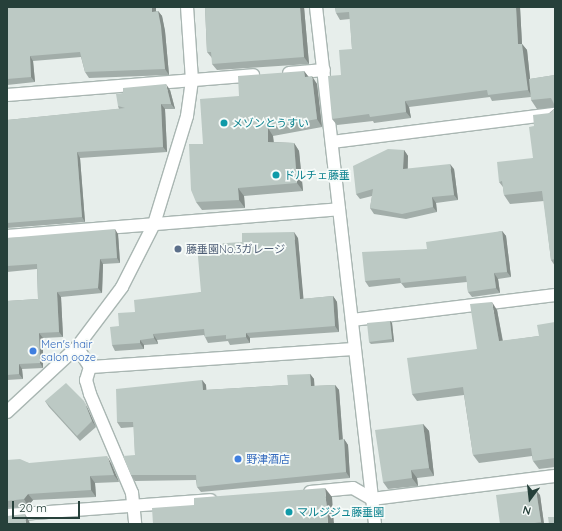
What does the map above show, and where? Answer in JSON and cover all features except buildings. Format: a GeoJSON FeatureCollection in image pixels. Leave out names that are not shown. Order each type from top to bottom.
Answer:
{"type":"FeatureCollection","features":[{"type":"Feature","properties":{"kind":"street"},"geometry":{"type":"LineString","coordinates":[[7,412],[77,347],[122,287],[154,224],[179,150],[192,80],[187,7]]}},
{"type":"Feature","properties":{"kind":"street"},"geometry":{"type":"LineString","coordinates":[[316,7],[375,524]]}},
{"type":"Feature","properties":{"kind":"street"},"geometry":{"type":"LineString","coordinates":[[7,95],[324,70]]}},
{"type":"Feature","properties":{"kind":"street"},"geometry":{"type":"LineString","coordinates":[[332,142],[555,114]]}},
{"type":"Feature","properties":{"kind":"street"},"geometry":{"type":"LineString","coordinates":[[7,236],[339,209]]}},
{"type":"Feature","properties":{"kind":"street"},"geometry":{"type":"LineString","coordinates":[[352,320],[555,295]]}},
{"type":"Feature","properties":{"kind":"street"},"geometry":{"type":"LineString","coordinates":[[77,347],[90,367]]}},
{"type":"Feature","properties":{"kind":"street"},"geometry":{"type":"LineString","coordinates":[[90,367],[354,348]]}},
{"type":"Feature","properties":{"kind":"street"},"geometry":{"type":"LineString","coordinates":[[90,367],[86,380],[90,394],[132,493],[135,524]]}},
{"type":"Feature","properties":{"kind":"street"},"geometry":{"type":"LineString","coordinates":[[298,493],[353,488],[372,499],[555,476]]}},
{"type":"Feature","properties":{"kind":"street"},"geometry":{"type":"LineString","coordinates":[[7,515],[220,499]]}},
{"type":"Feature","properties":{"kind":"place","name":"メゾンとうすい"},"geometry":{"type":"Point","coordinates":[224,123]}},
{"type":"Feature","properties":{"kind":"place","name":"ドルチェ藤垂"},"geometry":{"type":"Point","coordinates":[276,175]}},
{"type":"Feature","properties":{"kind":"place","name":"藤垂園No.3ガレージ"},"geometry":{"type":"Point","coordinates":[178,249]}},
{"type":"Feature","properties":{"kind":"place","name":"Men's hair salon ooze"},"geometry":{"type":"Point","coordinates":[33,351]}},
{"type":"Feature","properties":{"kind":"place","name":"野津酒店"},"geometry":{"type":"Point","coordinates":[238,459]}},
{"type":"Feature","properties":{"kind":"place","name":"マルジジュ藤垂園"},"geometry":{"type":"Point","coordinates":[289,512]}}]}
